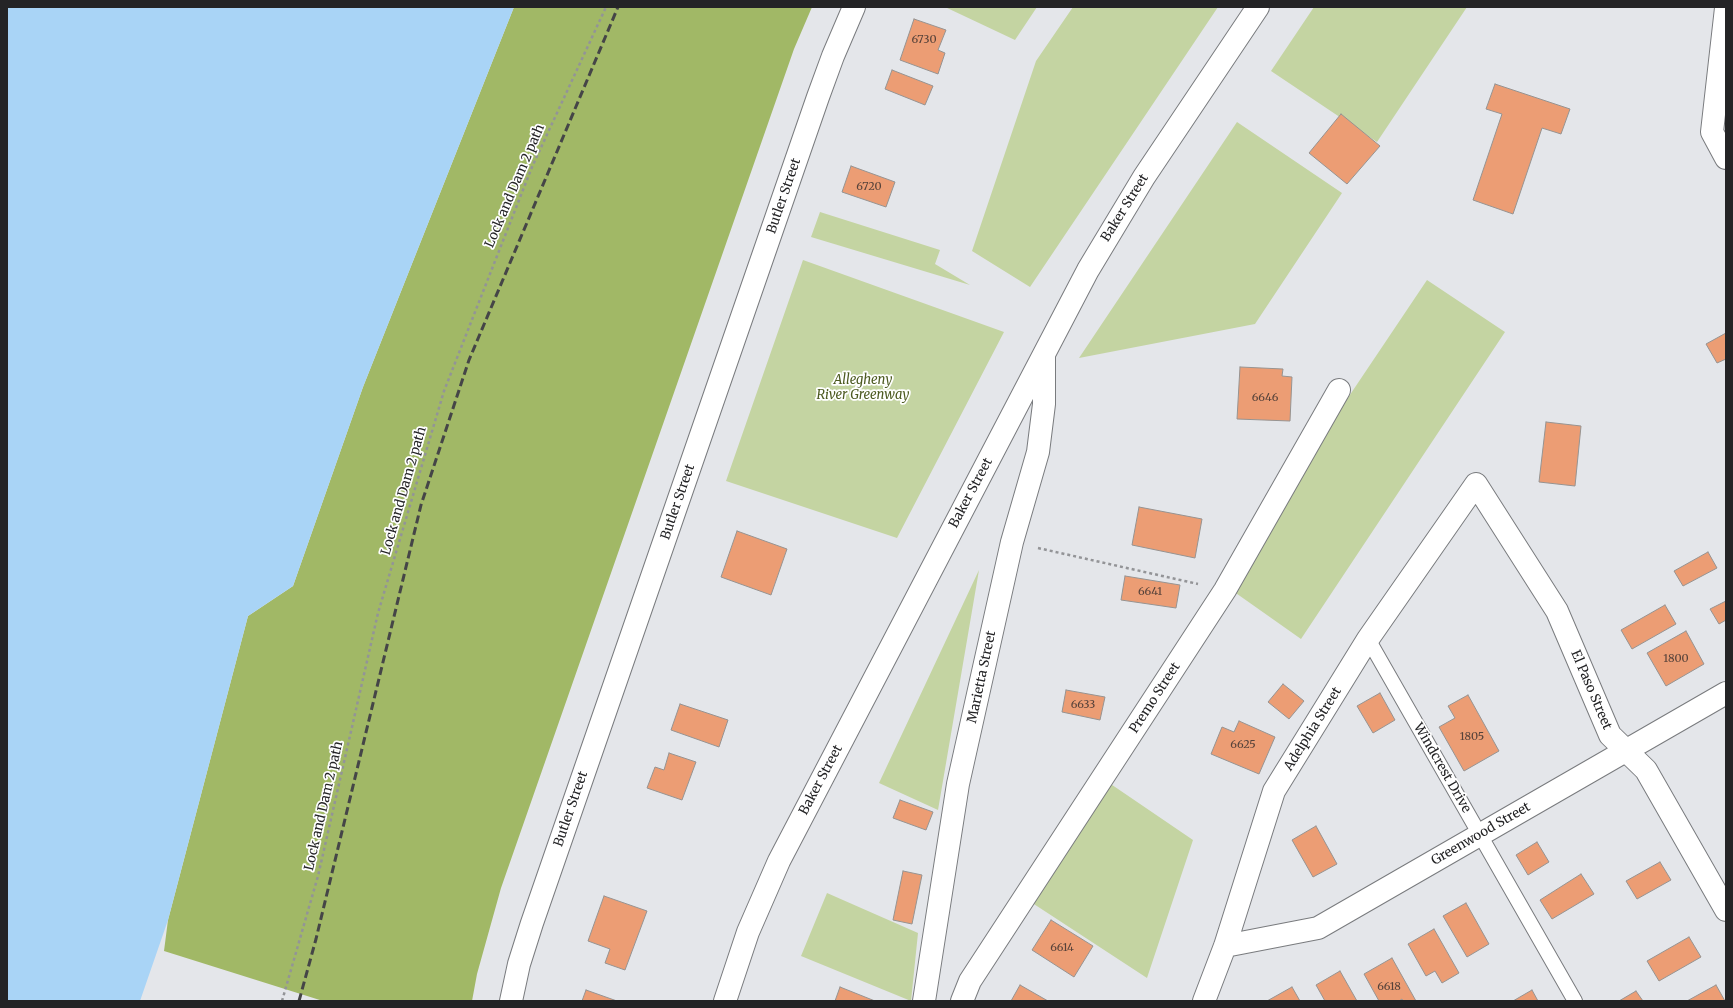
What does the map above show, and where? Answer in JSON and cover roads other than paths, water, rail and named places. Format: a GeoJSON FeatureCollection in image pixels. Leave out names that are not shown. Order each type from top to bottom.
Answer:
{"type":"FeatureCollection","features":[{"type":"Feature","properties":{"kind":"main road","name":"Butler Street"},"geometry":{"type":"LineString","coordinates":[[511,1001],[519,964],[537,908],[818,97],[833,56],[854,7]]}},
{"type":"Feature","properties":{"kind":"main road","name":"Baker Street"},"geometry":{"type":"LineString","coordinates":[[725,1001],[748,932],[779,861],[1114,224],[1148,170],[1258,7]]}},
{"type":"Feature","properties":{"kind":"main road"},"geometry":{"type":"LineString","coordinates":[[1726,8],[1712,132],[1726,158]]}},
{"type":"Feature","properties":{"kind":"main road","name":"Marietta Street"},"geometry":{"type":"LineString","coordinates":[[924,1001],[958,784],[1012,542],[1038,452],[1044,404],[1044,356]]}},
{"type":"Feature","properties":{"kind":"main road","name":"Premo Street"},"geometry":{"type":"LineString","coordinates":[[962,1001],[970,981],[1225,590],[1340,390]]}},
{"type":"Feature","properties":{"kind":"main road","name":"Adelphia Street"},"geometry":{"type":"LineString","coordinates":[[1204,1001],[1224,946],[1274,791],[1368,639],[1476,484]]}},
{"type":"Feature","properties":{"kind":"main road","name":"El Paso Street"},"geometry":{"type":"LineString","coordinates":[[1476,484],[1557,611],[1610,735],[1646,770],[1726,910]]}},
{"type":"Feature","properties":{"kind":"main road","name":"Greenwood Street"},"geometry":{"type":"LineString","coordinates":[[1224,946],[1318,928],[1726,693]]}},
{"type":"Feature","properties":{"kind":"lane","name":"Windcrest Drive"},"geometry":{"type":"LineString","coordinates":[[1368,639],[1575,1001]]}},
{"type":"Feature","properties":{"kind":"water"},"geometry":{"type":"Polygon","coordinates":[[[7,7],[514,7],[363,387],[293,586],[248,616],[168,920],[140,1001],[7,1001],[7,7]]]}},
{"type":"Feature","properties":{"kind":"railway"},"geometry":{"type":"LineString","coordinates":[[299,1001],[316,939],[421,505],[469,360],[618,7]]}},
{"type":"Feature","properties":{"kind":"park label","name":"Allegheny River Greenway"},"geometry":{"type":"Point","coordinates":[863,388]}}]}
